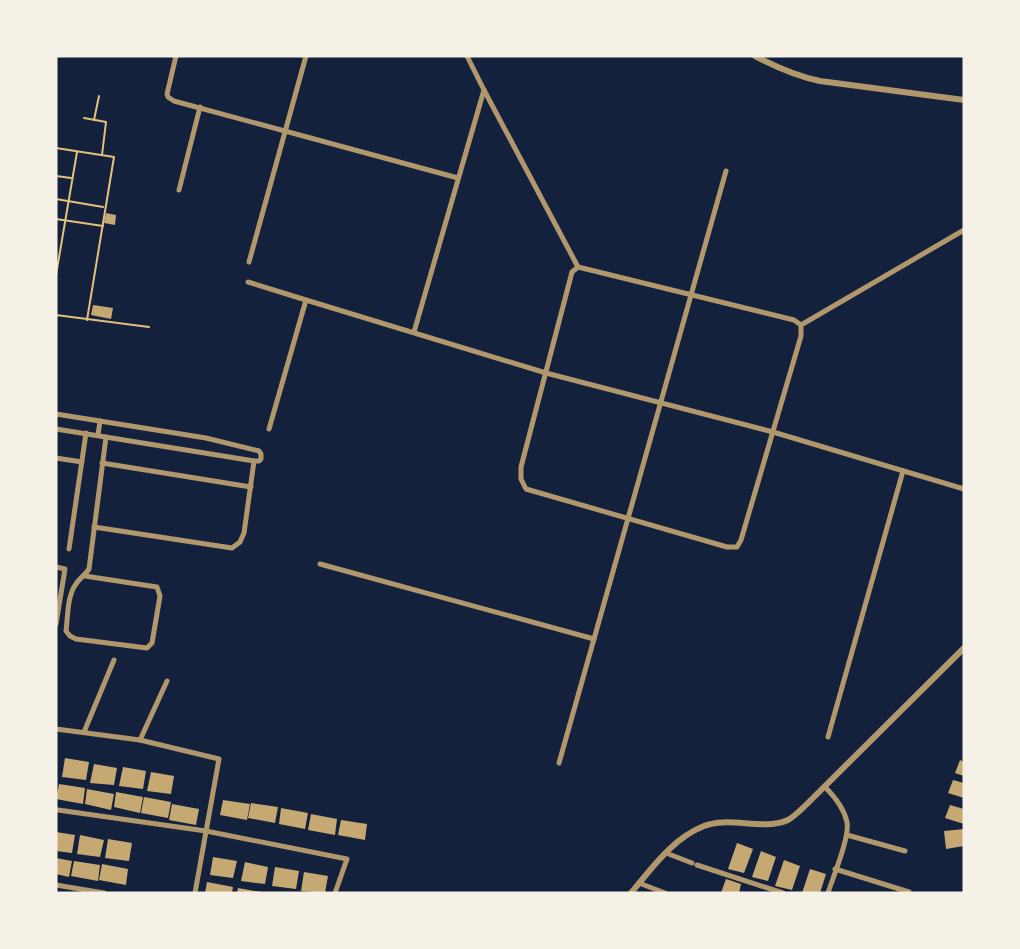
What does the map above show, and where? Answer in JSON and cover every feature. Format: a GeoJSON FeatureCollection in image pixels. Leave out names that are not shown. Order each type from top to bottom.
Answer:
{"type":"FeatureCollection","features":[{"type":"Feature","properties":{"kind":"street"},"geometry":{"type":"LineString","coordinates":[[176,56],[168,87],[168,97],[174,101],[458,178]]}},
{"type":"Feature","properties":{"kind":"street"},"geometry":{"type":"LineString","coordinates":[[249,262],[306,56]]}},
{"type":"Feature","properties":{"kind":"street"},"geometry":{"type":"LineString","coordinates":[[467,56],[578,266],[794,320],[801,325]]}},
{"type":"Feature","properties":{"kind":"street"},"geometry":{"type":"LineString","coordinates":[[754,56],[777,68],[805,78],[964,100]]}},
{"type":"Feature","properties":{"kind":"street"},"geometry":{"type":"LineString","coordinates":[[414,332],[484,90]]}},
{"type":"Feature","properties":{"kind":"street"},"geometry":{"type":"LineString","coordinates":[[179,190],[200,107]]}},
{"type":"Feature","properties":{"kind":"street"},"geometry":{"type":"LineString","coordinates":[[559,763],[726,171]]}},
{"type":"Feature","properties":{"kind":"street"},"geometry":{"type":"LineString","coordinates":[[801,325],[964,230]]}},
{"type":"Feature","properties":{"kind":"street"},"geometry":{"type":"LineString","coordinates":[[578,266],[572,272],[521,467],[521,479],[526,489],[727,547],[738,547],[742,540],[800,336],[801,325]]}},
{"type":"Feature","properties":{"kind":"street"},"geometry":{"type":"LineString","coordinates":[[248,282],[546,373],[773,432],[964,489]]}},
{"type":"Feature","properties":{"kind":"street"},"geometry":{"type":"LineString","coordinates":[[269,429],[306,300]]}},
{"type":"Feature","properties":{"kind":"street"},"geometry":{"type":"LineString","coordinates":[[56,414],[206,438],[259,451],[261,459],[254,461],[56,429]]}},
{"type":"Feature","properties":{"kind":"street"},"geometry":{"type":"LineString","coordinates":[[98,435],[100,421]]}},
{"type":"Feature","properties":{"kind":"street"},"geometry":{"type":"LineString","coordinates":[[69,549],[86,433]]}},
{"type":"Feature","properties":{"kind":"street"},"geometry":{"type":"LineString","coordinates":[[84,576],[157,587],[160,596],[152,643],[147,648],[76,639],[66,631],[72,591],[77,582],[89,569],[106,437]]}},
{"type":"Feature","properties":{"kind":"street"},"geometry":{"type":"LineString","coordinates":[[56,458],[82,462]]}},
{"type":"Feature","properties":{"kind":"street"},"geometry":{"type":"LineString","coordinates":[[94,527],[232,548],[240,542],[244,533],[254,461]]}},
{"type":"Feature","properties":{"kind":"street"},"geometry":{"type":"LineString","coordinates":[[102,463],[250,487]]}},
{"type":"Feature","properties":{"kind":"street"},"geometry":{"type":"LineString","coordinates":[[828,737],[903,471]]}},
{"type":"Feature","properties":{"kind":"street"},"geometry":{"type":"LineString","coordinates":[[320,564],[594,638]]}},
{"type":"Feature","properties":{"kind":"street"},"geometry":{"type":"LineString","coordinates":[[56,568],[65,569],[56,624]]}},
{"type":"Feature","properties":{"kind":"street"},"geometry":{"type":"LineString","coordinates":[[631,893],[666,852],[686,835],[706,825],[729,823],[768,824],[788,820],[825,787],[964,648]]}},
{"type":"Feature","properties":{"kind":"street"},"geometry":{"type":"LineString","coordinates":[[84,732],[114,660]]}},
{"type":"Feature","properties":{"kind":"street"},"geometry":{"type":"LineString","coordinates":[[140,740],[167,681]]}},
{"type":"Feature","properties":{"kind":"street"},"geometry":{"type":"LineString","coordinates":[[56,729],[140,740],[219,759],[195,893]]}},
{"type":"Feature","properties":{"kind":"street"},"geometry":{"type":"LineString","coordinates":[[825,787],[844,813],[848,824],[828,893]]}},
{"type":"Feature","properties":{"kind":"street"},"geometry":{"type":"LineString","coordinates":[[58,810],[206,831],[347,858],[335,893]]}},
{"type":"Feature","properties":{"kind":"street"},"geometry":{"type":"LineString","coordinates":[[846,835],[904,851]]}},
{"type":"Feature","properties":{"kind":"street"},"geometry":{"type":"LineString","coordinates":[[666,852],[695,864],[783,893]]}},
{"type":"Feature","properties":{"kind":"street"},"geometry":{"type":"LineString","coordinates":[[836,869],[909,892]]}},
{"type":"Feature","properties":{"kind":"street"},"geometry":{"type":"LineString","coordinates":[[639,883],[665,893]]}},
{"type":"Feature","properties":{"kind":"street"},"geometry":{"type":"LineString","coordinates":[[56,885],[104,893]]}},
{"type":"Feature","properties":{"kind":"path"},"geometry":{"type":"LineString","coordinates":[[94,120],[99,96]]}},
{"type":"Feature","properties":{"kind":"path"},"geometry":{"type":"LineString","coordinates":[[84,118],[106,122],[102,155]]}},
{"type":"Feature","properties":{"kind":"path"},"geometry":{"type":"LineString","coordinates":[[56,148],[114,157],[104,207],[87,320]]}},
{"type":"Feature","properties":{"kind":"path"},"geometry":{"type":"LineString","coordinates":[[56,275],[76,152]]}},
{"type":"Feature","properties":{"kind":"path"},"geometry":{"type":"LineString","coordinates":[[56,176],[72,178]]}},
{"type":"Feature","properties":{"kind":"path"},"geometry":{"type":"LineString","coordinates":[[56,199],[104,207]]}},
{"type":"Feature","properties":{"kind":"path"},"geometry":{"type":"LineString","coordinates":[[56,218],[102,226]]}},
{"type":"Feature","properties":{"kind":"path"},"geometry":{"type":"LineString","coordinates":[[56,247],[61,248]]}},
{"type":"Feature","properties":{"kind":"path"},"geometry":{"type":"LineString","coordinates":[[56,315],[148,328]]}},
{"type":"Feature","properties":{"kind":"building"},"geometry":{"type":"Polygon","coordinates":[[[106,213],[116,215],[115,225],[104,223],[106,213]]]}},
{"type":"Feature","properties":{"kind":"building"},"geometry":{"type":"Polygon","coordinates":[[[93,305],[113,308],[111,319],[91,315],[93,305]]]}},
{"type":"Feature","properties":{"kind":"building"},"geometry":{"type":"Polygon","coordinates":[[[65,758],[89,762],[86,780],[62,777],[65,758]]]}},
{"type":"Feature","properties":{"kind":"building"},"geometry":{"type":"Polygon","coordinates":[[[960,760],[964,762],[964,776],[955,773],[960,760]]]}},
{"type":"Feature","properties":{"kind":"building"},"geometry":{"type":"Polygon","coordinates":[[[94,764],[117,768],[114,785],[90,783],[94,764]]]}},
{"type":"Feature","properties":{"kind":"building"},"geometry":{"type":"Polygon","coordinates":[[[123,767],[146,771],[143,789],[119,786],[123,767]]]}},
{"type":"Feature","properties":{"kind":"building"},"geometry":{"type":"Polygon","coordinates":[[[151,772],[174,776],[171,794],[147,791],[151,772]]]}},
{"type":"Feature","properties":{"kind":"building"},"geometry":{"type":"Polygon","coordinates":[[[953,780],[964,783],[964,798],[948,793],[953,780]]]}},
{"type":"Feature","properties":{"kind":"building"},"geometry":{"type":"Polygon","coordinates":[[[59,784],[85,788],[83,804],[56,799],[59,784]]]}},
{"type":"Feature","properties":{"kind":"building"},"geometry":{"type":"Polygon","coordinates":[[[87,789],[114,794],[111,810],[85,804],[87,789]]]}},
{"type":"Feature","properties":{"kind":"building"},"geometry":{"type":"Polygon","coordinates":[[[116,792],[143,797],[140,813],[114,807],[116,792]]]}},
{"type":"Feature","properties":{"kind":"building"},"geometry":{"type":"Polygon","coordinates":[[[144,797],[171,802],[168,818],[141,813],[144,797]]]}},
{"type":"Feature","properties":{"kind":"building"},"geometry":{"type":"Polygon","coordinates":[[[223,800],[250,804],[247,820],[220,815],[223,800]]]}},
{"type":"Feature","properties":{"kind":"building"},"geometry":{"type":"Polygon","coordinates":[[[251,803],[278,807],[275,823],[248,818],[251,803]]]}},
{"type":"Feature","properties":{"kind":"building"},"geometry":{"type":"Polygon","coordinates":[[[172,804],[199,809],[196,825],[169,820],[172,804]]]}},
{"type":"Feature","properties":{"kind":"building"},"geometry":{"type":"Polygon","coordinates":[[[950,805],[964,809],[964,824],[945,818],[950,805]]]}},
{"type":"Feature","properties":{"kind":"building"},"geometry":{"type":"Polygon","coordinates":[[[281,808],[308,813],[305,829],[279,824],[281,808]]]}},
{"type":"Feature","properties":{"kind":"building"},"geometry":{"type":"Polygon","coordinates":[[[311,814],[337,819],[335,835],[308,830],[311,814]]]}},
{"type":"Feature","properties":{"kind":"building"},"geometry":{"type":"Polygon","coordinates":[[[341,820],[367,824],[365,840],[338,835],[341,820]]]}},
{"type":"Feature","properties":{"kind":"building"},"geometry":{"type":"Polygon","coordinates":[[[964,829],[964,846],[946,849],[944,831],[964,829]]]}},
{"type":"Feature","properties":{"kind":"building"},"geometry":{"type":"Polygon","coordinates":[[[56,832],[75,835],[72,853],[56,851],[56,832]]]}},
{"type":"Feature","properties":{"kind":"building"},"geometry":{"type":"Polygon","coordinates":[[[80,835],[104,840],[100,857],[77,854],[80,835]]]}},
{"type":"Feature","properties":{"kind":"building"},"geometry":{"type":"Polygon","coordinates":[[[108,839],[132,843],[129,861],[105,858],[108,839]]]}},
{"type":"Feature","properties":{"kind":"building"},"geometry":{"type":"Polygon","coordinates":[[[737,843],[753,849],[744,873],[728,869],[737,843]]]}},
{"type":"Feature","properties":{"kind":"building"},"geometry":{"type":"Polygon","coordinates":[[[761,851],[776,857],[768,881],[752,877],[761,851]]]}},
{"type":"Feature","properties":{"kind":"building"},"geometry":{"type":"Polygon","coordinates":[[[213,857],[237,861],[233,878],[210,875],[213,857]]]}},
{"type":"Feature","properties":{"kind":"building"},"geometry":{"type":"Polygon","coordinates":[[[56,858],[72,861],[69,877],[56,874],[56,858]]]}},
{"type":"Feature","properties":{"kind":"building"},"geometry":{"type":"Polygon","coordinates":[[[784,860],[800,866],[792,890],[775,886],[784,860]]]}},
{"type":"Feature","properties":{"kind":"building"},"geometry":{"type":"Polygon","coordinates":[[[74,861],[100,865],[98,881],[71,876],[74,861]]]}},
{"type":"Feature","properties":{"kind":"building"},"geometry":{"type":"Polygon","coordinates":[[[245,862],[268,867],[265,884],[241,881],[245,862]]]}},
{"type":"Feature","properties":{"kind":"building"},"geometry":{"type":"Polygon","coordinates":[[[102,864],[128,869],[126,885],[99,880],[102,864]]]}},
{"type":"Feature","properties":{"kind":"building"},"geometry":{"type":"Polygon","coordinates":[[[275,867],[299,871],[296,889],[272,886],[275,867]]]}},
{"type":"Feature","properties":{"kind":"building"},"geometry":{"type":"Polygon","coordinates":[[[810,869],[826,874],[820,893],[802,893],[810,869]]]}},
{"type":"Feature","properties":{"kind":"building"},"geometry":{"type":"Polygon","coordinates":[[[304,872],[328,876],[325,893],[301,891],[304,872]]]}},
{"type":"Feature","properties":{"kind":"building"},"geometry":{"type":"Polygon","coordinates":[[[726,879],[741,884],[739,893],[721,893],[726,879]]]}},
{"type":"Feature","properties":{"kind":"building"},"geometry":{"type":"Polygon","coordinates":[[[207,882],[233,887],[232,893],[205,893],[207,882]]]}},
{"type":"Feature","properties":{"kind":"building"},"geometry":{"type":"Polygon","coordinates":[[[238,888],[261,892],[261,893],[237,893],[238,888]]]}}]}
